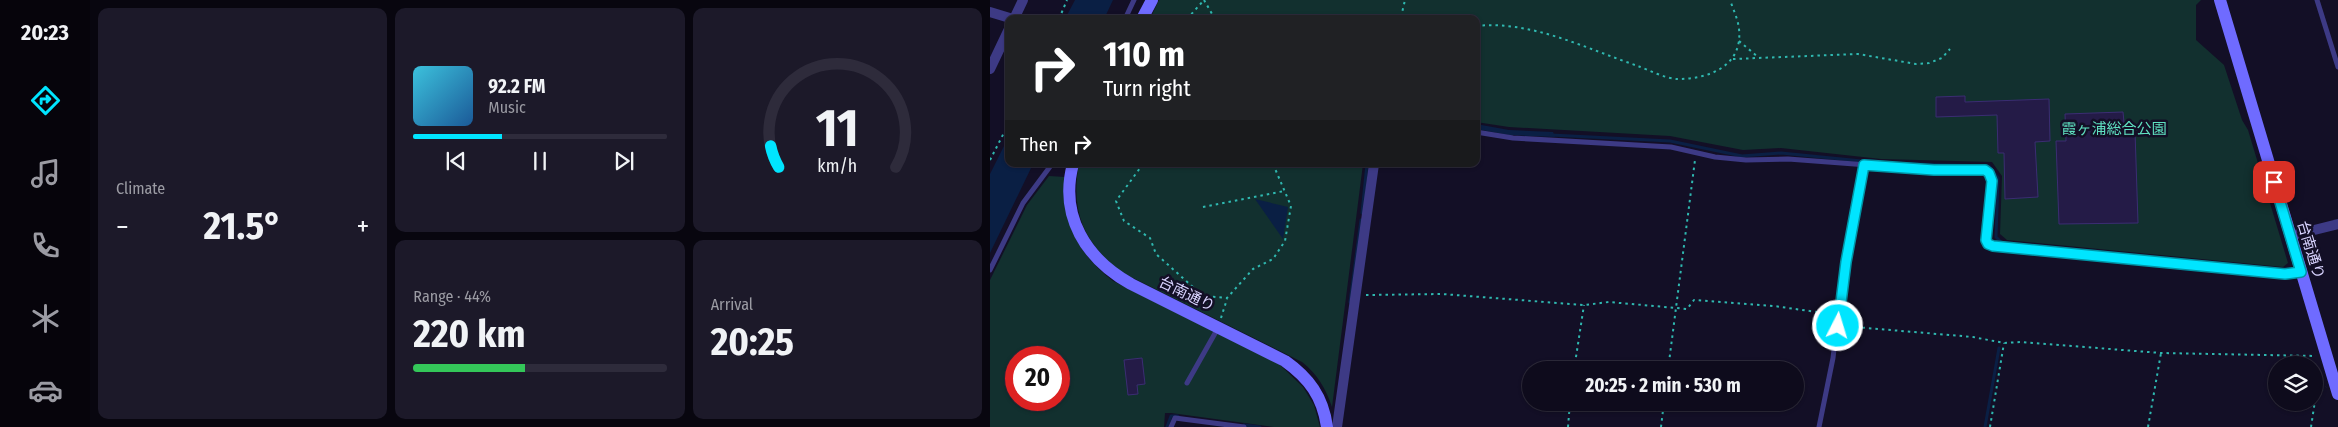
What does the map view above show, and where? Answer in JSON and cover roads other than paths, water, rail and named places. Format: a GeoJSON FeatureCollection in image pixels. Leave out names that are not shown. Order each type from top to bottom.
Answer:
{"type":"FeatureCollection","features":[{"type":"Feature","properties":{"kind":"street"},"geometry":{"type":"LineString","coordinates":[[1015,15],[1023,0]]}},
{"type":"Feature","properties":{"kind":"street"},"geometry":{"type":"LineString","coordinates":[[1144,15],[1152,0]]}},
{"type":"Feature","properties":{"kind":"street","name":"台南通り"},"geometry":{"type":"LineString","coordinates":[[2220,0],[2336,389]]}},
{"type":"Feature","properties":{"kind":"street"},"geometry":{"type":"LineString","coordinates":[[990,12],[1005,17]]}},
{"type":"Feature","properties":{"kind":"street"},"geometry":{"type":"LineString","coordinates":[[990,69],[1005,37]]}},
{"type":"Feature","properties":{"kind":"street","name":"台南通り"},"geometry":{"type":"LineString","coordinates":[[1073,167],[1070,184],[1073,217],[1084,242],[1098,261],[1124,280],[1285,361],[1298,371],[1316,390],[1326,414],[1327,427]]}},
{"type":"Feature","properties":{"kind":"street"},"geometry":{"type":"LineString","coordinates":[[1337,427],[1374,167]]}},
{"type":"Feature","properties":{"kind":"street"},"geometry":{"type":"LineString","coordinates":[[2290,236],[2338,224]]}},
{"type":"Feature","properties":{"kind":"lane"},"geometry":{"type":"LineString","coordinates":[[1127,15],[1134,0]]}},
{"type":"Feature","properties":{"kind":"lane"},"geometry":{"type":"LineString","coordinates":[[2317,0],[2338,67]]}},
{"type":"Feature","properties":{"kind":"lane"},"geometry":{"type":"LineString","coordinates":[[1480,133],[1513,138],[1671,147],[1696,153],[1746,160],[1788,159],[1934,170],[1985,170],[1989,173],[1992,181],[1986,240],[1988,244],[1993,246],[2285,274],[2301,272]]}},
{"type":"Feature","properties":{"kind":"lane"},"geometry":{"type":"LineString","coordinates":[[1819,427],[1838,326],[1864,165]]}},
{"type":"Feature","properties":{"kind":"lane"},"geometry":{"type":"LineString","coordinates":[[990,270],[1023,204],[1050,167]]}},
{"type":"Feature","properties":{"kind":"lane"},"geometry":{"type":"LineString","coordinates":[[1187,383],[1218,328]]}},
{"type":"Feature","properties":{"kind":"lane"},"geometry":{"type":"LineString","coordinates":[[1171,427],[1175,418],[1244,427]]}},
{"type":"Feature","properties":{"kind":"water"},"geometry":{"type":"Polygon","coordinates":[[[1075,0],[1113,0],[1106,15],[1067,15],[1075,0]]]}},
{"type":"Feature","properties":{"kind":"water"},"geometry":{"type":"Polygon","coordinates":[[[1480,125],[1509,130],[1553,132],[1555,137],[1509,135],[1480,130],[1480,125]]]}},
{"type":"Feature","properties":{"kind":"water"},"geometry":{"type":"Polygon","coordinates":[[[1005,144],[1005,167],[1032,167],[990,253],[990,174],[1005,144]]]}},
{"type":"Feature","properties":{"kind":"water"},"geometry":{"type":"Polygon","coordinates":[[[1255,199],[1288,207],[1283,239],[1255,199]]]}},
{"type":"Feature","properties":{"kind":"waterway"},"geometry":{"type":"LineString","coordinates":[[1551,135],[1670,141],[1742,156],[1781,153],[1882,163],[1989,166],[1998,178],[1996,237],[2002,243],[2290,272]]}},
{"type":"Feature","properties":{"kind":"waterway"},"geometry":{"type":"LineString","coordinates":[[1362,213],[1367,167]]}},
{"type":"Feature","properties":{"kind":"waterway"},"geometry":{"type":"LineString","coordinates":[[1350,302],[1361,220]]}},
{"type":"Feature","properties":{"kind":"waterway"},"geometry":{"type":"LineString","coordinates":[[1985,427],[1999,348]]}},
{"type":"Feature","properties":{"kind":"waterway"},"geometry":{"type":"LineString","coordinates":[[1167,427],[1171,416],[1178,416]]}},
{"type":"Feature","properties":{"kind":"waterway"},"geometry":{"type":"LineString","coordinates":[[1244,425],[1260,427]]}},
{"type":"Feature","properties":{"kind":"park label","name":"霞ヶ浦総合公園"},"geometry":{"type":"Point","coordinates":[2114,129]}}]}
